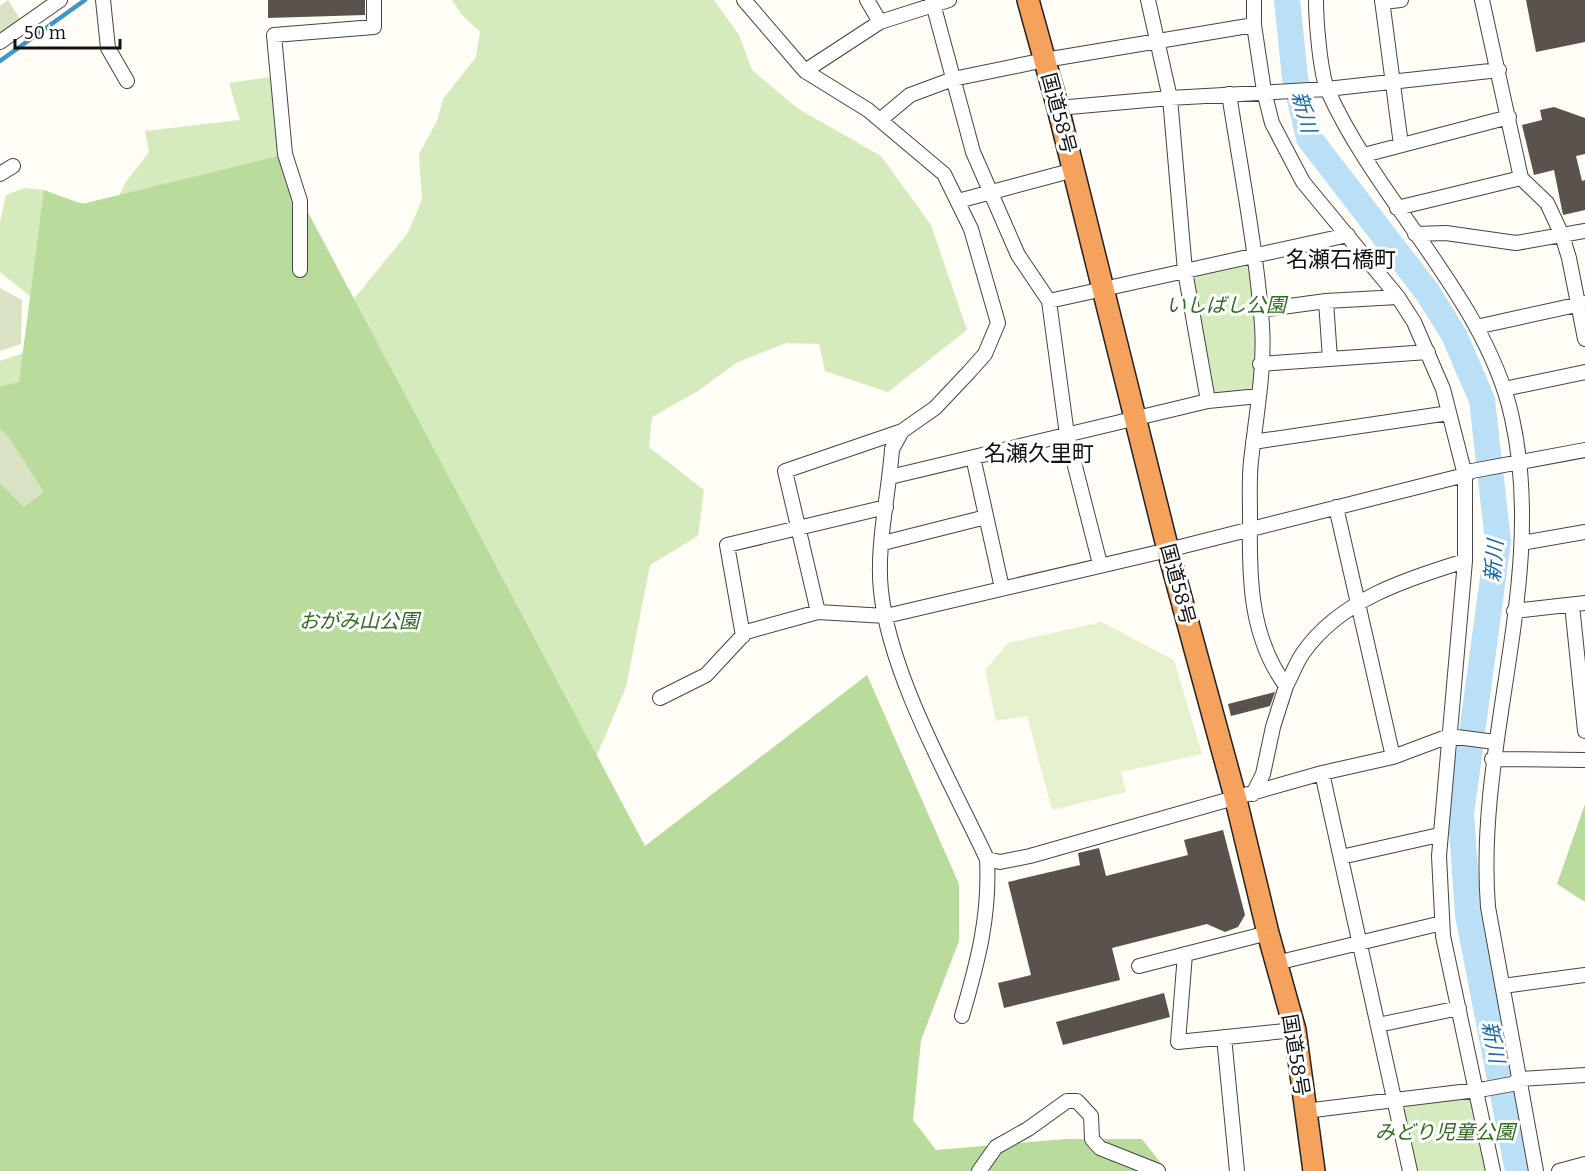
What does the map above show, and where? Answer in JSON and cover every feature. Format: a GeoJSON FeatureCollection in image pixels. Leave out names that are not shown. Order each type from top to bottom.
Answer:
{"type":"FeatureCollection","features":[{"type":"Feature","properties":{"kind":"highway","name":"国道58号"},"geometry":{"type":"LineString","coordinates":[[1028,0],[1074,170],[1168,550],[1245,797],[1268,933],[1295,1030],[1314,1171]]}},
{"type":"Feature","properties":{"kind":"street"},"geometry":{"type":"LineString","coordinates":[[0,42],[60,0]]}},
{"type":"Feature","properties":{"kind":"street"},"geometry":{"type":"LineString","coordinates":[[103,0],[108,48],[127,81]]}},
{"type":"Feature","properties":{"kind":"street"},"geometry":{"type":"LineString","coordinates":[[300,270],[300,201],[285,154],[274,35],[374,27],[374,0]]}},
{"type":"Feature","properties":{"kind":"street"},"geometry":{"type":"LineString","coordinates":[[744,0],[805,71],[880,120],[944,174],[971,229],[998,323],[985,354],[935,408],[902,431],[784,471],[818,612]]}},
{"type":"Feature","properties":{"kind":"street"},"geometry":{"type":"LineString","coordinates":[[867,0],[880,22]]}},
{"type":"Feature","properties":{"kind":"street"},"geometry":{"type":"LineString","coordinates":[[805,71],[880,22],[932,2],[949,0]]}},
{"type":"Feature","properties":{"kind":"street"},"geometry":{"type":"LineString","coordinates":[[1148,0],[1170,98],[1185,271],[1208,401]]}},
{"type":"Feature","properties":{"kind":"street"},"geometry":{"type":"LineString","coordinates":[[1254,0],[1254,25],[1268,91],[1272,123],[1303,182],[1398,297],[1414,322],[1443,389],[1468,473],[1465,561],[1439,835],[1442,923],[1459,1008],[1481,1089],[1493,1171]]}},
{"type":"Feature","properties":{"kind":"street"},"geometry":{"type":"LineString","coordinates":[[1316,0],[1321,88],[1476,327],[1504,389],[1512,416],[1522,543],[1492,759],[1485,868],[1488,907],[1503,986],[1516,1082],[1536,1171]]}},
{"type":"Feature","properties":{"kind":"street"},"geometry":{"type":"LineString","coordinates":[[1401,0],[1382,1],[1401,145]]}},
{"type":"Feature","properties":{"kind":"street"},"geometry":{"type":"LineString","coordinates":[[1482,0],[1521,178],[1547,203],[1562,235],[1582,304],[1585,339]]}},
{"type":"Feature","properties":{"kind":"street"},"geometry":{"type":"LineString","coordinates":[[932,2],[973,152],[1018,255],[1049,301],[1067,435],[1100,564]]}},
{"type":"Feature","properties":{"kind":"street"},"geometry":{"type":"LineString","coordinates":[[880,120],[910,95],[953,79],[1045,60],[1254,25]]}},
{"type":"Feature","properties":{"kind":"street"},"geometry":{"type":"LineString","coordinates":[[1058,108],[1392,82],[1499,70]]}},
{"type":"Feature","properties":{"kind":"street"},"geometry":{"type":"LineString","coordinates":[[1229,94],[1255,256],[1260,310],[1259,396],[1254,442],[1250,528],[1252,594],[1257,626],[1275,671],[1286,686]]}},
{"type":"Feature","properties":{"kind":"street"},"geometry":{"type":"LineString","coordinates":[[1364,155],[1509,117]]}},
{"type":"Feature","properties":{"kind":"street"},"geometry":{"type":"LineString","coordinates":[[0,174],[13,165]]}},
{"type":"Feature","properties":{"kind":"street"},"geometry":{"type":"LineString","coordinates":[[958,201],[1074,170]]}},
{"type":"Feature","properties":{"kind":"street"},"geometry":{"type":"LineString","coordinates":[[1397,208],[1521,178]]}},
{"type":"Feature","properties":{"kind":"street"},"geometry":{"type":"LineString","coordinates":[[1415,234],[1446,233],[1516,243],[1585,231]]}},
{"type":"Feature","properties":{"kind":"street"},"geometry":{"type":"LineString","coordinates":[[1049,301],[1348,235]]}},
{"type":"Feature","properties":{"kind":"street"},"geometry":{"type":"LineString","coordinates":[[1260,310],[1398,297]]}},
{"type":"Feature","properties":{"kind":"street"},"geometry":{"type":"LineString","coordinates":[[1326,302],[1330,359]]}},
{"type":"Feature","properties":{"kind":"street"},"geometry":{"type":"LineString","coordinates":[[1476,327],[1582,304]]}},
{"type":"Feature","properties":{"kind":"street"},"geometry":{"type":"LineString","coordinates":[[1260,364],[1428,352]]}},
{"type":"Feature","properties":{"kind":"street"},"geometry":{"type":"LineString","coordinates":[[1504,389],[1585,372]]}},
{"type":"Feature","properties":{"kind":"street"},"geometry":{"type":"LineString","coordinates":[[890,477],[1208,401],[1259,396]]}},
{"type":"Feature","properties":{"kind":"street"},"geometry":{"type":"LineString","coordinates":[[1254,442],[1449,413]]}},
{"type":"Feature","properties":{"kind":"street"},"geometry":{"type":"LineString","coordinates":[[902,431],[892,449],[886,507],[881,589],[886,616],[891,641],[914,703],[987,859],[989,895],[983,934],[962,1016]]}},
{"type":"Feature","properties":{"kind":"street"},"geometry":{"type":"LineString","coordinates":[[660,698],[706,675],[746,632],[818,612],[886,616],[1100,564],[1168,550],[1468,473],[1585,450]]}},
{"type":"Feature","properties":{"kind":"street"},"geometry":{"type":"LineString","coordinates":[[973,457],[1002,588]]}},
{"type":"Feature","properties":{"kind":"street"},"geometry":{"type":"LineString","coordinates":[[743,636],[728,545],[886,507]]}},
{"type":"Feature","properties":{"kind":"street"},"geometry":{"type":"LineString","coordinates":[[1336,507],[1393,757]]}},
{"type":"Feature","properties":{"kind":"street"},"geometry":{"type":"LineString","coordinates":[[883,543],[986,517]]}},
{"type":"Feature","properties":{"kind":"street"},"geometry":{"type":"LineString","coordinates":[[1522,543],[1585,532]]}},
{"type":"Feature","properties":{"kind":"street"},"geometry":{"type":"LineString","coordinates":[[1245,797],[1263,774],[1272,727],[1286,686],[1303,653],[1329,623],[1358,603],[1395,585],[1465,561]]}},
{"type":"Feature","properties":{"kind":"street"},"geometry":{"type":"LineString","coordinates":[[1514,611],[1579,604],[1585,731]]}},
{"type":"Feature","properties":{"kind":"street"},"geometry":{"type":"LineString","coordinates":[[987,859],[1000,862],[1030,856],[1245,797],[1322,773],[1393,757],[1449,736],[1495,742]]}},
{"type":"Feature","properties":{"kind":"street"},"geometry":{"type":"LineString","coordinates":[[1492,759],[1585,760]]}},
{"type":"Feature","properties":{"kind":"street"},"geometry":{"type":"LineString","coordinates":[[1322,773],[1410,1171]]}},
{"type":"Feature","properties":{"kind":"street"},"geometry":{"type":"LineString","coordinates":[[1341,857],[1439,835]]}},
{"type":"Feature","properties":{"kind":"street"},"geometry":{"type":"LineString","coordinates":[[1276,963],[1442,923]]}},
{"type":"Feature","properties":{"kind":"street"},"geometry":{"type":"LineString","coordinates":[[1139,966],[1268,933]]}},
{"type":"Feature","properties":{"kind":"street"},"geometry":{"type":"LineString","coordinates":[[1185,954],[1178,1042],[1295,1030]]}},
{"type":"Feature","properties":{"kind":"street"},"geometry":{"type":"LineString","coordinates":[[1503,986],[1585,975]]}},
{"type":"Feature","properties":{"kind":"street"},"geometry":{"type":"LineString","coordinates":[[1378,1025],[1459,1008]]}},
{"type":"Feature","properties":{"kind":"street"},"geometry":{"type":"LineString","coordinates":[[1224,1037],[1237,1171]]}},
{"type":"Feature","properties":{"kind":"street"},"geometry":{"type":"LineString","coordinates":[[1305,1111],[1395,1101],[1516,1082],[1585,1075]]}},
{"type":"Feature","properties":{"kind":"street"},"geometry":{"type":"LineString","coordinates":[[979,1171],[996,1147],[1028,1129],[1066,1101],[1077,1101],[1091,1116],[1092,1139],[1100,1148],[1158,1171]]}},
{"type":"Feature","properties":{"kind":"street"},"geometry":{"type":"LineString","coordinates":[[1558,1171],[1585,1164]]}},
{"type":"Feature","properties":{"kind":"green space"},"geometry":{"type":"Polygon","coordinates":[[[8,0],[23,24],[0,42],[0,6],[8,0]]]}},
{"type":"Feature","properties":{"kind":"green space","name":"おがみ山公園"},"geometry":{"type":"Polygon","coordinates":[[[452,0],[714,0],[739,35],[752,70],[797,108],[881,156],[931,225],[967,330],[888,392],[825,371],[819,344],[786,343],[736,363],[698,391],[652,417],[649,447],[704,490],[698,536],[650,565],[626,687],[592,767],[0,489],[0,361],[26,352],[31,297],[0,272],[0,222],[6,195],[24,188],[44,190],[60,198],[113,210],[125,183],[149,152],[145,131],[240,120],[229,83],[270,77],[278,156],[291,206],[340,316],[407,234],[422,200],[419,154],[437,121],[443,99],[476,57],[480,32],[463,16],[452,0]]]}},
{"type":"Feature","properties":{"kind":"green space"},"geometry":{"type":"Polygon","coordinates":[[[278,156],[645,846],[867,675],[959,884],[959,941],[921,1040],[913,1120],[936,1150],[1066,1139],[1142,1139],[1167,1171],[0,1171],[0,387],[19,382],[44,190],[82,204],[278,156]]]}},
{"type":"Feature","properties":{"kind":"green space","name":"いしばし公園"},"geometry":{"type":"Polygon","coordinates":[[[1254,260],[1258,392],[1210,397],[1188,274],[1254,260]]]}},
{"type":"Feature","properties":{"kind":"green space"},"geometry":{"type":"Polygon","coordinates":[[[0,288],[22,300],[21,344],[0,351],[0,288]]]}},
{"type":"Feature","properties":{"kind":"green space"},"geometry":{"type":"Polygon","coordinates":[[[0,429],[10,439],[44,492],[24,507],[0,484],[0,429]]]}},
{"type":"Feature","properties":{"kind":"green space"},"geometry":{"type":"Polygon","coordinates":[[[1101,622],[1174,660],[1202,754],[1121,772],[1126,792],[1052,810],[1027,716],[996,721],[985,670],[1008,643],[1101,622]]]}},
{"type":"Feature","properties":{"kind":"green space"},"geometry":{"type":"Polygon","coordinates":[[[1585,804],[1585,902],[1557,884],[1585,804]]]}},
{"type":"Feature","properties":{"kind":"green space","name":"みどり児童公園"},"geometry":{"type":"Polygon","coordinates":[[[1473,1092],[1489,1171],[1417,1171],[1402,1103],[1473,1092]]]}},
{"type":"Feature","properties":{"kind":"building"},"geometry":{"type":"Polygon","coordinates":[[[268,0],[365,0],[365,15],[268,18],[268,0]]]}},
{"type":"Feature","properties":{"kind":"building"},"geometry":{"type":"Polygon","coordinates":[[[1526,0],[1585,0],[1585,42],[1536,52],[1526,0]]]}},
{"type":"Feature","properties":{"kind":"building"},"geometry":{"type":"Polygon","coordinates":[[[1554,107],[1585,118],[1585,154],[1576,156],[1582,181],[1585,180],[1585,210],[1563,215],[1554,170],[1534,175],[1522,125],[1542,120],[1540,110],[1554,107]]]}},
{"type":"Feature","properties":{"kind":"building"},"geometry":{"type":"Polygon","coordinates":[[[1275,692],[1270,706],[1231,716],[1228,704],[1275,692]]]}},
{"type":"Feature","properties":{"kind":"building"},"geometry":{"type":"Polygon","coordinates":[[[1223,830],[1245,915],[1238,927],[1225,932],[1207,924],[1112,948],[1120,980],[1004,1008],[998,983],[1031,975],[1008,882],[1080,865],[1078,853],[1099,848],[1106,876],[1188,855],[1184,840],[1223,830]]]}},
{"type":"Feature","properties":{"kind":"building"},"geometry":{"type":"Polygon","coordinates":[[[1164,993],[1170,1017],[1063,1045],[1056,1022],[1164,993]]]}},
{"type":"Feature","properties":{"kind":"waterway"},"geometry":{"type":"LineString","coordinates":[[0,61],[85,0]]}},
{"type":"Feature","properties":{"kind":"waterway","name":"新川"},"geometry":{"type":"LineString","coordinates":[[1287,0],[1295,78],[1309,138],[1428,293],[1454,335],[1482,400],[1498,541],[1461,814],[1468,915],[1518,1171]]}},
{"type":"Feature","properties":{"kind":"district","name":"名瀬石橋町"},"geometry":{"type":"Point","coordinates":[1341,259]}},
{"type":"Feature","properties":{"kind":"district","name":"名瀬久里町"},"geometry":{"type":"Point","coordinates":[1039,453]}}]}
